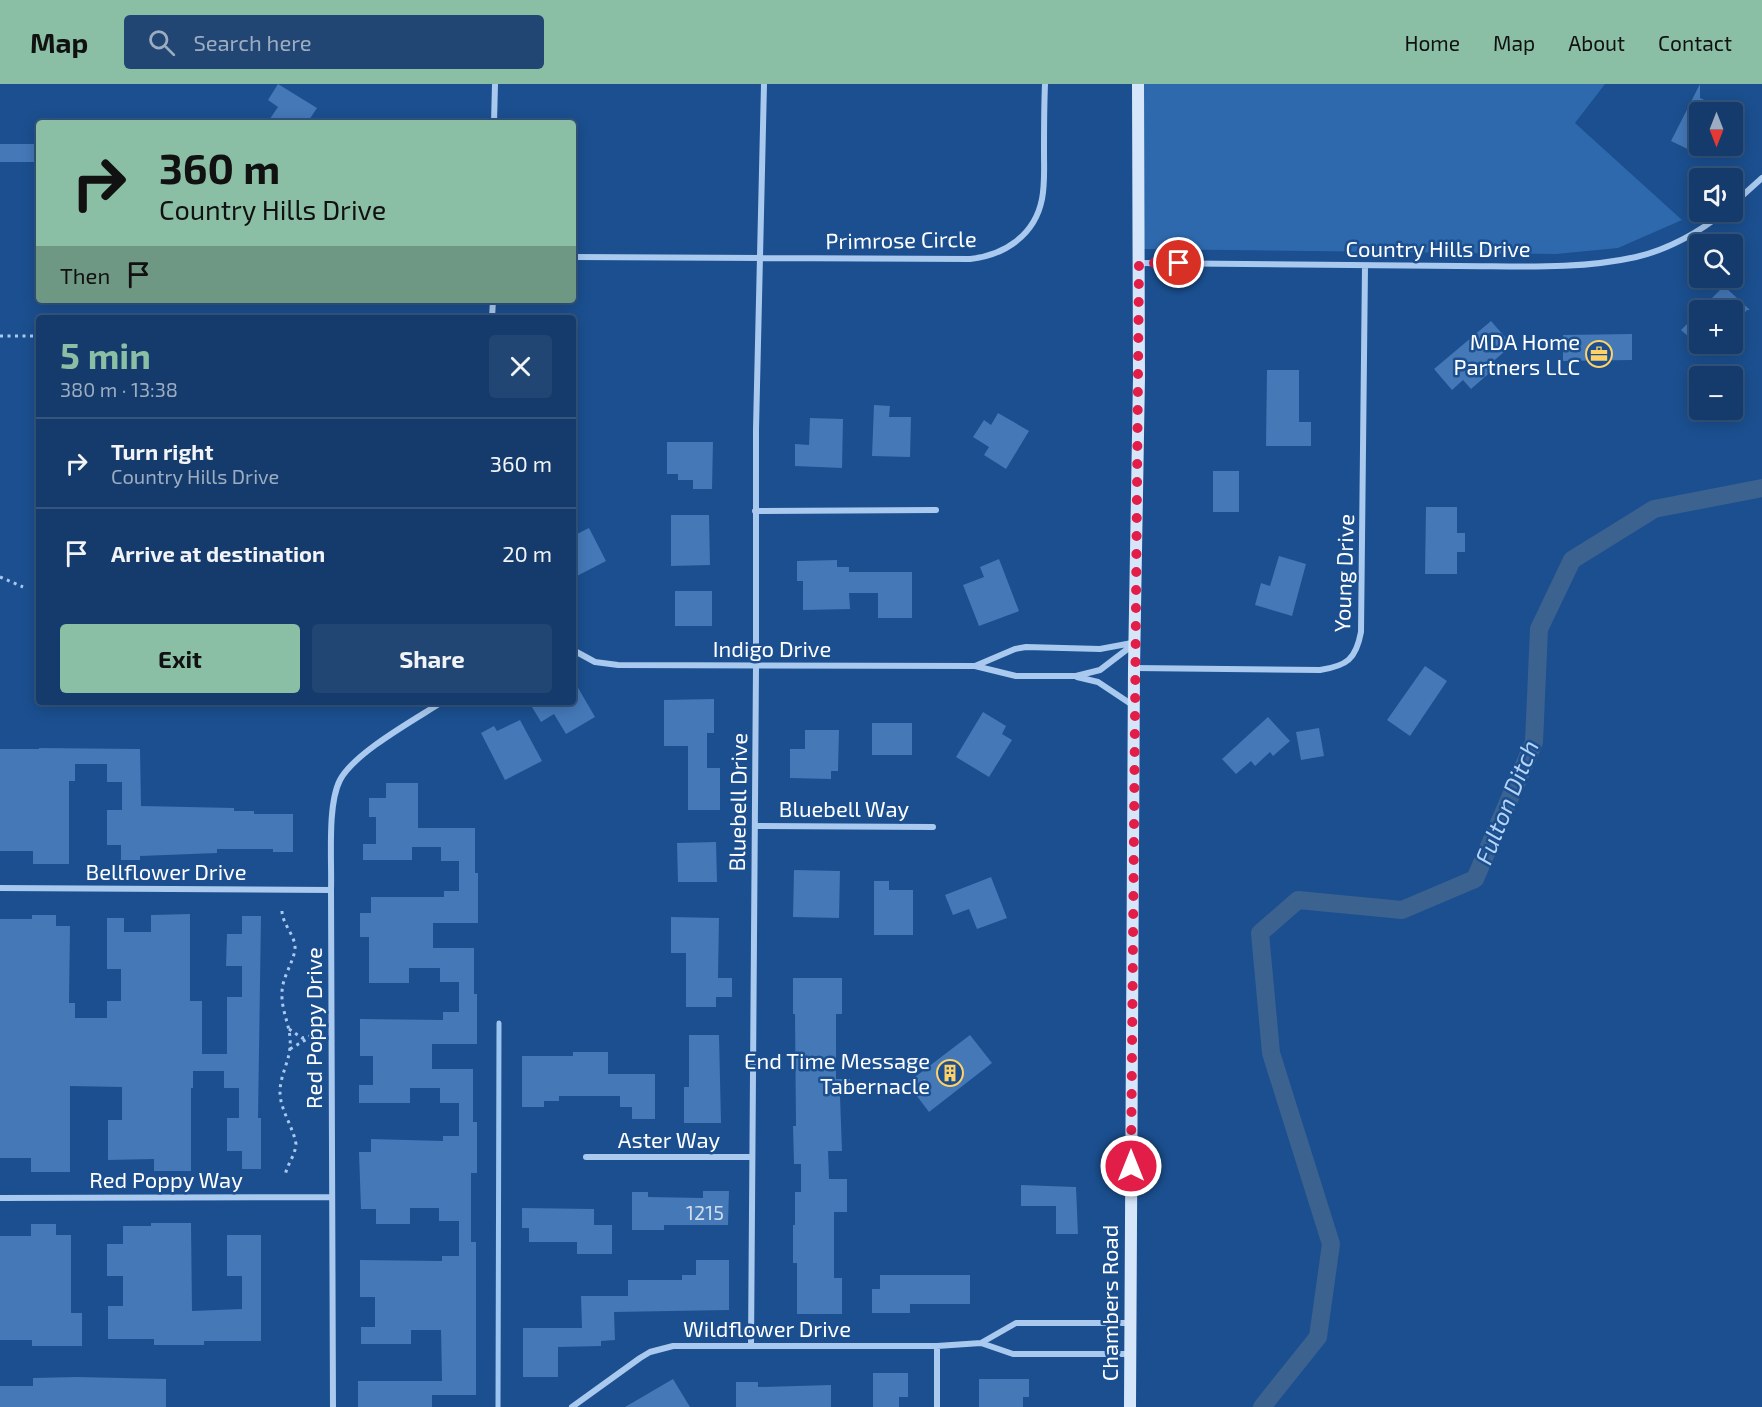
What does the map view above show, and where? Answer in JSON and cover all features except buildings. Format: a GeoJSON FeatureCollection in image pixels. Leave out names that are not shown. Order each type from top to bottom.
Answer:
{"type":"FeatureCollection","features":[{"type":"Feature","properties":{"kind":"street"},"geometry":{"type":"LineString","coordinates":[[494,120],[495,84]]}},
{"type":"Feature","properties":{"kind":"street"},"geometry":{"type":"LineString","coordinates":[[760,258],[764,84]]}},
{"type":"Feature","properties":{"kind":"street","name":"Primrose Circle"},"geometry":{"type":"LineString","coordinates":[[576,257],[970,259],[993,254],[1009,247],[1022,237],[1032,224],[1042,198],[1045,84]]}},
{"type":"Feature","properties":{"kind":"street","name":"Chambers Road"},"geometry":{"type":"LineString","coordinates":[[1130,1407],[1134,668],[1139,263],[1138,84]]}},
{"type":"Feature","properties":{"kind":"street"},"geometry":{"type":"LineString","coordinates":[[1743,195],[1762,178]]}},
{"type":"Feature","properties":{"kind":"street","name":"Country Hills Drive"},"geometry":{"type":"LineString","coordinates":[[1139,263],[1567,266],[1637,256],[1678,241],[1708,222]]}},
{"type":"Feature","properties":{"kind":"street","name":"Bluebell Drive"},"geometry":{"type":"LineString","coordinates":[[751,1346],[755,511],[760,258]]}},
{"type":"Feature","properties":{"kind":"street","name":"Young Drive"},"geometry":{"type":"LineString","coordinates":[[1134,668],[1320,670],[1344,663],[1355,653],[1361,632],[1365,266]]}},
{"type":"Feature","properties":{"kind":"street"},"geometry":{"type":"LineString","coordinates":[[755,511],[936,510]]}},
{"type":"Feature","properties":{"kind":"street"},"geometry":{"type":"LineString","coordinates":[[1076,676],[1100,670],[1135,643]]}},
{"type":"Feature","properties":{"kind":"street","name":"Indigo Drive"},"geometry":{"type":"LineString","coordinates":[[975,666],[1015,649],[1026,647],[1100,649],[1135,643]]}},
{"type":"Feature","properties":{"kind":"street","name":"Indigo Drive"},"geometry":{"type":"LineString","coordinates":[[576,652],[585,658],[605,664],[975,666],[1016,676],[1076,676]]}},
{"type":"Feature","properties":{"kind":"street"},"geometry":{"type":"LineString","coordinates":[[1076,676],[1098,682],[1134,706]]}},
{"type":"Feature","properties":{"kind":"street","name":"Red Poppy Drive"},"geometry":{"type":"LineString","coordinates":[[333,1407],[332,820],[339,781],[357,758],[437,705]]}},
{"type":"Feature","properties":{"kind":"street","name":"Bluebell Way"},"geometry":{"type":"LineString","coordinates":[[755,826],[933,827]]}},
{"type":"Feature","properties":{"kind":"street","name":"Bellflower Drive"},"geometry":{"type":"LineString","coordinates":[[0,888],[331,890]]}},
{"type":"Feature","properties":{"kind":"street","name":"Aster Way"},"geometry":{"type":"LineString","coordinates":[[586,1156],[752,1157]]}},
{"type":"Feature","properties":{"kind":"street","name":"Red Poppy Way"},"geometry":{"type":"LineString","coordinates":[[0,1198],[332,1197]]}},
{"type":"Feature","properties":{"kind":"street","name":"Wildflower Drive"},"geometry":{"type":"LineString","coordinates":[[981,1343],[1016,1323],[1130,1323]]}},
{"type":"Feature","properties":{"kind":"street","name":"Wildflower Drive"},"geometry":{"type":"LineString","coordinates":[[572,1407],[630,1364],[650,1352],[673,1346],[937,1346],[981,1343],[1013,1354],[1129,1354]]}},
{"type":"Feature","properties":{"kind":"street"},"geometry":{"type":"LineString","coordinates":[[937,1346],[937,1407]]}},
{"type":"Feature","properties":{"kind":"street"},"geometry":{"type":"LineString","coordinates":[[582,1400],[588,1407]]}},
{"type":"Feature","properties":{"kind":"path"},"geometry":{"type":"LineString","coordinates":[[0,336],[36,336]]}},
{"type":"Feature","properties":{"kind":"path"},"geometry":{"type":"LineString","coordinates":[[0,577],[23,587]]}},
{"type":"Feature","properties":{"kind":"path"},"geometry":{"type":"LineString","coordinates":[[282,911],[282,917],[294,943],[295,951],[283,984],[282,994],[289,1029],[290,1049],[280,1089],[282,1103],[294,1136],[295,1153],[285,1177]]}},
{"type":"Feature","properties":{"kind":"path"},"geometry":{"type":"LineString","coordinates":[[289,1029],[302,1038],[312,1036],[290,1049]]}},
{"type":"Feature","properties":{"kind":"shaded area"},"geometry":{"type":"Polygon","coordinates":[[[1137,84],[1605,84],[1575,123],[1682,220],[1618,248],[1556,254],[1139,249],[1137,84]]]}},
{"type":"Feature","properties":{"kind":"waterway","name":"Fulton Ditch"},"geometry":{"type":"LineString","coordinates":[[1262,1407],[1318,1337],[1331,1244],[1271,1053],[1260,933],[1298,900],[1402,910],[1475,879],[1534,742],[1539,629],[1572,560],[1654,509],[1762,488]]}},
{"type":"Feature","properties":{"kind":"waterway"},"geometry":{"type":"LineString","coordinates":[[498,1407],[499,1023]]}},
{"type":"Feature","properties":{"kind":"place","name":"MDA Home Partners LLC"},"geometry":{"type":"Point","coordinates":[1599,354]}},
{"type":"Feature","properties":{"kind":"place","name":"End Time Message Tabernacle"},"geometry":{"type":"Point","coordinates":[950,1073]}},
{"type":"Feature","properties":{"kind":"route"},"geometry":{"type":"LineString","coordinates":[[1131,1166],[1139,263],[1179,263]]}}]}
